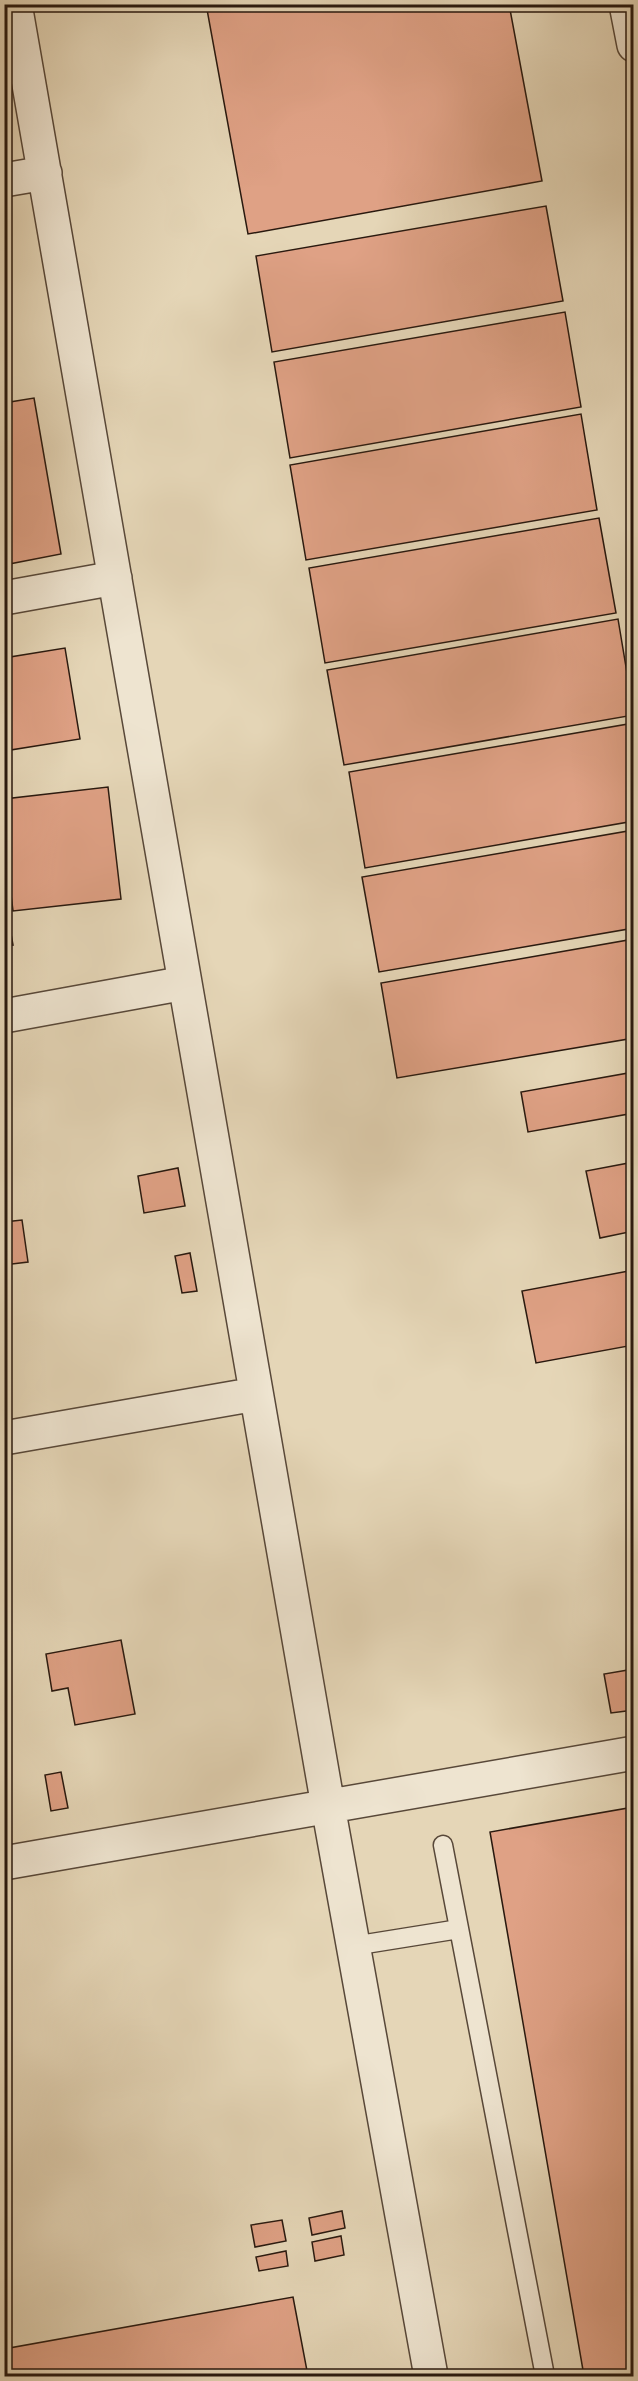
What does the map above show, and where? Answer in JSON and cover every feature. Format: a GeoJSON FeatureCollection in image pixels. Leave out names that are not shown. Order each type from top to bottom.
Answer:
{"type":"FeatureCollection","features":[{"type":"Feature","properties":{"kind":"street"},"geometry":{"type":"LineString","coordinates":[[15,4],[328,1806],[431,2376]]}},
{"type":"Feature","properties":{"kind":"street"},"geometry":{"type":"LineString","coordinates":[[627,4],[633,45]]}},
{"type":"Feature","properties":{"kind":"street"},"geometry":{"type":"LineString","coordinates":[[4,180],[45,173]]}},
{"type":"Feature","properties":{"kind":"street"},"geometry":{"type":"LineString","coordinates":[[4,598],[115,578]]}},
{"type":"Feature","properties":{"kind":"street"},"geometry":{"type":"LineString","coordinates":[[4,1016],[185,983]]}},
{"type":"Feature","properties":{"kind":"street"},"geometry":{"type":"LineString","coordinates":[[4,1438],[256,1394]]}},
{"type":"Feature","properties":{"kind":"street"},"geometry":{"type":"LineString","coordinates":[[4,1863],[633,1753]]}},
{"type":"Feature","properties":{"kind":"lane"},"geometry":{"type":"LineString","coordinates":[[443,1845],[545,2376]]}},
{"type":"Feature","properties":{"kind":"lane"},"geometry":{"type":"LineString","coordinates":[[353,1946],[459,1929]]}},
{"type":"Feature","properties":{"kind":"building"},"geometry":{"type":"Polygon","coordinates":[[[206,4],[509,4],[542,181],[248,234],[206,4]]]}},
{"type":"Feature","properties":{"kind":"building"},"geometry":{"type":"Polygon","coordinates":[[[546,206],[563,301],[272,352],[256,256],[546,206]]]}},
{"type":"Feature","properties":{"kind":"building"},"geometry":{"type":"Polygon","coordinates":[[[565,312],[581,407],[290,458],[274,362],[565,312]]]}},
{"type":"Feature","properties":{"kind":"building"},"geometry":{"type":"Polygon","coordinates":[[[34,398],[61,554],[4,565],[4,403],[34,398]]]}},
{"type":"Feature","properties":{"kind":"building"},"geometry":{"type":"Polygon","coordinates":[[[581,414],[597,510],[306,560],[290,465],[581,414]]]}},
{"type":"Feature","properties":{"kind":"building"},"geometry":{"type":"Polygon","coordinates":[[[599,518],[616,613],[325,663],[309,568],[599,518]]]}},
{"type":"Feature","properties":{"kind":"building"},"geometry":{"type":"Polygon","coordinates":[[[618,619],[634,715],[344,765],[327,670],[618,619]]]}},
{"type":"Feature","properties":{"kind":"building"},"geometry":{"type":"Polygon","coordinates":[[[65,648],[80,739],[4,751],[4,658],[65,648]]]}},
{"type":"Feature","properties":{"kind":"building"},"geometry":{"type":"Polygon","coordinates":[[[634,723],[634,821],[365,868],[349,772],[634,723]]]}},
{"type":"Feature","properties":{"kind":"building"},"geometry":{"type":"Polygon","coordinates":[[[108,787],[121,899],[13,911],[4,838],[4,799],[108,787]]]}},
{"type":"Feature","properties":{"kind":"building"},"geometry":{"type":"Polygon","coordinates":[[[634,830],[634,928],[379,972],[362,877],[634,830]]]}},
{"type":"Feature","properties":{"kind":"building"},"geometry":{"type":"Polygon","coordinates":[[[4,894],[13,945],[4,946],[4,894]]]}},
{"type":"Feature","properties":{"kind":"building"},"geometry":{"type":"Polygon","coordinates":[[[634,939],[634,1038],[397,1078],[381,983],[634,939]]]}},
{"type":"Feature","properties":{"kind":"building"},"geometry":{"type":"Polygon","coordinates":[[[634,1072],[634,1113],[528,1132],[521,1092],[634,1072]]]}},
{"type":"Feature","properties":{"kind":"building"},"geometry":{"type":"Polygon","coordinates":[[[634,1162],[634,1231],[600,1238],[586,1171],[634,1162]]]}},
{"type":"Feature","properties":{"kind":"building"},"geometry":{"type":"Polygon","coordinates":[[[178,1168],[185,1206],[144,1213],[138,1176],[178,1168]]]}},
{"type":"Feature","properties":{"kind":"building"},"geometry":{"type":"Polygon","coordinates":[[[22,1220],[28,1262],[4,1265],[4,1222],[22,1220]]]}},
{"type":"Feature","properties":{"kind":"building"},"geometry":{"type":"Polygon","coordinates":[[[190,1253],[197,1291],[182,1293],[175,1256],[190,1253]]]}},
{"type":"Feature","properties":{"kind":"building"},"geometry":{"type":"Polygon","coordinates":[[[634,1270],[634,1345],[536,1363],[522,1291],[634,1270]]]}},
{"type":"Feature","properties":{"kind":"building"},"geometry":{"type":"Polygon","coordinates":[[[121,1640],[135,1714],[75,1725],[68,1688],[52,1691],[46,1654],[121,1640]]]}},
{"type":"Feature","properties":{"kind":"building"},"geometry":{"type":"Polygon","coordinates":[[[634,1669],[634,1710],[611,1713],[604,1674],[634,1669]]]}},
{"type":"Feature","properties":{"kind":"building"},"geometry":{"type":"Polygon","coordinates":[[[61,1772],[68,1808],[51,1811],[45,1775],[61,1772]]]}},
{"type":"Feature","properties":{"kind":"building"},"geometry":{"type":"Polygon","coordinates":[[[634,1807],[634,2376],[584,2376],[490,1832],[634,1807]]]}},
{"type":"Feature","properties":{"kind":"building"},"geometry":{"type":"Polygon","coordinates":[[[342,2211],[345,2228],[312,2235],[309,2218],[342,2211]]]}},
{"type":"Feature","properties":{"kind":"building"},"geometry":{"type":"Polygon","coordinates":[[[282,2220],[286,2241],[255,2247],[251,2225],[282,2220]]]}},
{"type":"Feature","properties":{"kind":"building"},"geometry":{"type":"Polygon","coordinates":[[[341,2236],[344,2255],[315,2261],[312,2242],[341,2236]]]}},
{"type":"Feature","properties":{"kind":"building"},"geometry":{"type":"Polygon","coordinates":[[[286,2251],[288,2266],[259,2271],[256,2257],[286,2251]]]}},
{"type":"Feature","properties":{"kind":"building"},"geometry":{"type":"Polygon","coordinates":[[[293,2297],[308,2376],[4,2376],[4,2349],[293,2297]]]}}]}
